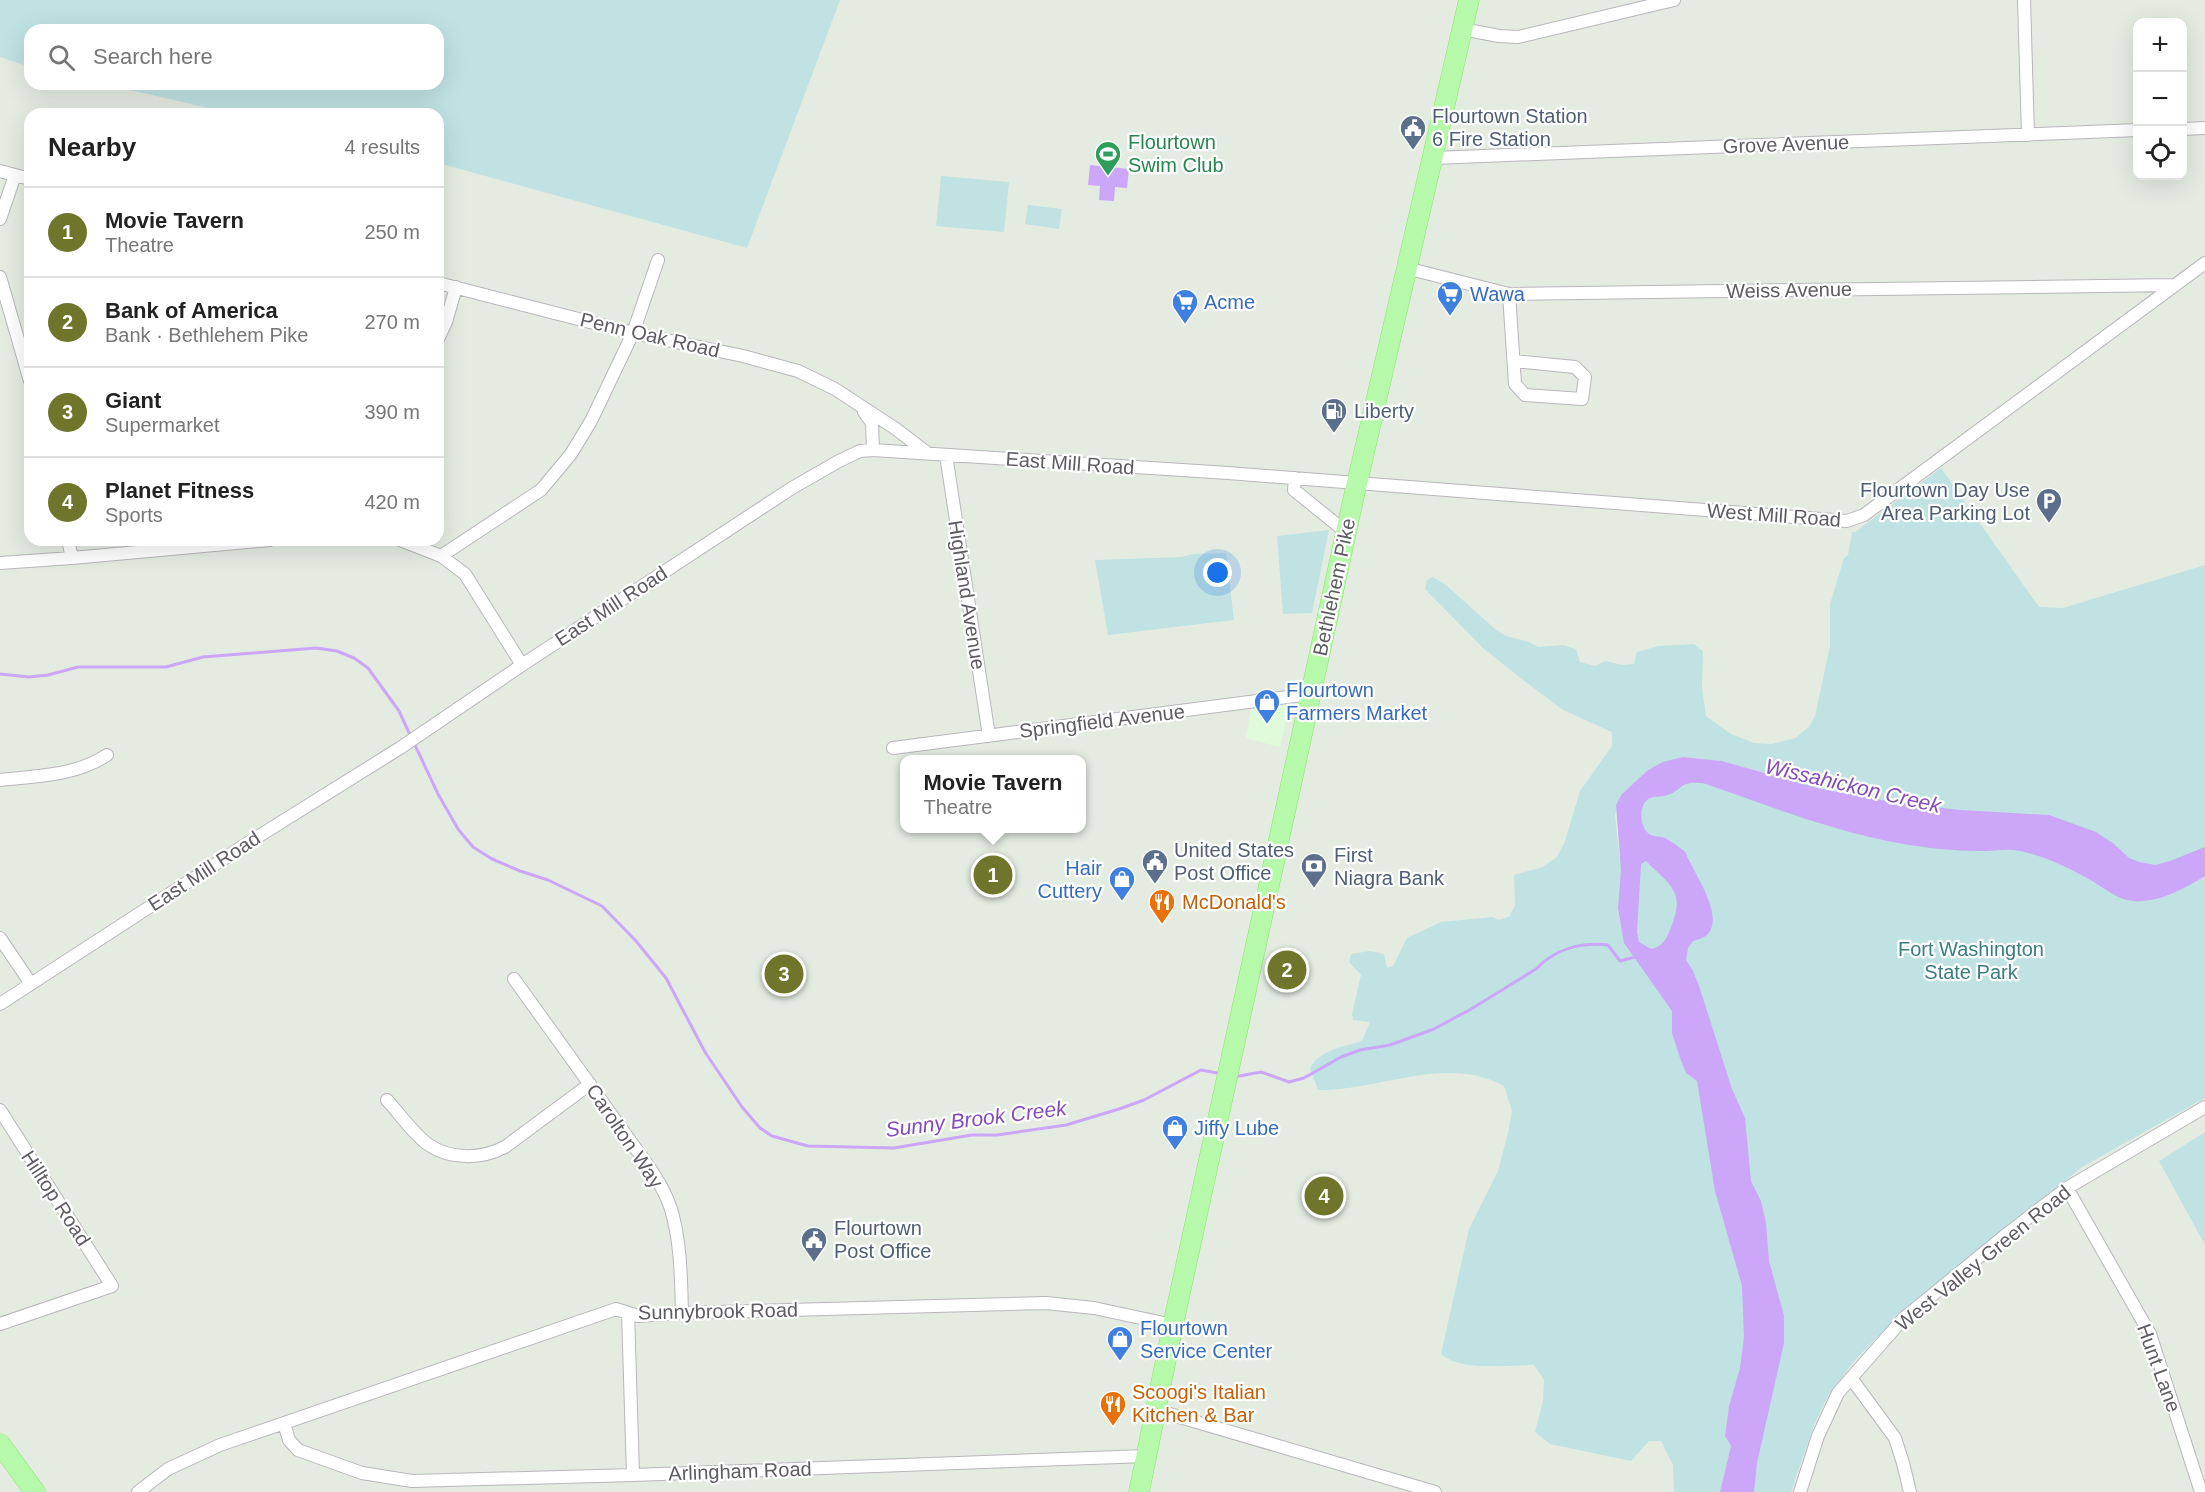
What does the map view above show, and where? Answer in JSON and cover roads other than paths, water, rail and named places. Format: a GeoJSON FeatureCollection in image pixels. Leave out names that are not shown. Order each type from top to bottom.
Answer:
{"type":"FeatureCollection","features":[{"type":"Feature","properties":{"kind":"main road","name":"Bethlehem Pike"},"geometry":{"type":"LineString","coordinates":[[1139,1492],[1173,1325],[1346,532],[1469,0]]}},
{"type":"Feature","properties":{"kind":"main road"},"geometry":{"type":"LineString","coordinates":[[0,1444],[35,1492]]}},
{"type":"Feature","properties":{"kind":"street"},"geometry":{"type":"LineString","coordinates":[[1462,28],[1499,36],[1518,37],[1674,0]]}},
{"type":"Feature","properties":{"kind":"street"},"geometry":{"type":"LineString","coordinates":[[2024,0],[2028,135]]}},
{"type":"Feature","properties":{"kind":"street"},"geometry":{"type":"LineString","coordinates":[[2187,129],[2205,128]]}},
{"type":"Feature","properties":{"kind":"street","name":"Grove Avenue"},"geometry":{"type":"LineString","coordinates":[[1434,158],[2133,130]]}},
{"type":"Feature","properties":{"kind":"street"},"geometry":{"type":"LineString","coordinates":[[0,171],[24,177]]}},
{"type":"Feature","properties":{"kind":"street"},"geometry":{"type":"LineString","coordinates":[[0,219],[15,175]]}},
{"type":"Feature","properties":{"kind":"street"},"geometry":{"type":"LineString","coordinates":[[441,556],[541,490],[572,454],[591,421],[633,333],[658,260]]}},
{"type":"Feature","properties":{"kind":"street","name":"West Mill Road"},"geometry":{"type":"LineString","coordinates":[[1295,478],[1837,521],[1855,520],[2205,262]]}},
{"type":"Feature","properties":{"kind":"street","name":"Weiss Avenue"},"geometry":{"type":"LineString","coordinates":[[1406,268],[1509,294],[2174,285]]}},
{"type":"Feature","properties":{"kind":"street"},"geometry":{"type":"LineString","coordinates":[[0,277],[24,360]]}},
{"type":"Feature","properties":{"kind":"street","name":"Penn Oak Road"},"geometry":{"type":"LineString","coordinates":[[444,284],[633,333],[743,356],[798,371],[823,381],[896,429],[927,453]]}},
{"type":"Feature","properties":{"kind":"street"},"geometry":{"type":"LineString","coordinates":[[444,326],[456,287]]}},
{"type":"Feature","properties":{"kind":"street"},"geometry":{"type":"LineString","coordinates":[[1509,294],[1515,384],[1526,394],[1582,399],[1585,377],[1575,367],[1514,361]]}},
{"type":"Feature","properties":{"kind":"street","name":"Penn Oak Road"},"geometry":{"type":"LineString","coordinates":[[855,402],[872,423],[873,450]]}},
{"type":"Feature","properties":{"kind":"street","name":"East Mill Road"},"geometry":{"type":"LineString","coordinates":[[0,1004],[241,847],[400,748],[522,664],[792,488],[850,455],[873,450],[1295,478]]}},
{"type":"Feature","properties":{"kind":"street","name":"Highland Avenue"},"geometry":{"type":"LineString","coordinates":[[946,455],[989,736]]}},
{"type":"Feature","properties":{"kind":"street"},"geometry":{"type":"LineString","coordinates":[[1295,478],[1294,490],[1346,532]]}},
{"type":"Feature","properties":{"kind":"street"},"geometry":{"type":"LineString","coordinates":[[69,546],[72,558]]}},
{"type":"Feature","properties":{"kind":"street"},"geometry":{"type":"LineString","coordinates":[[0,563],[204,546]]}},
{"type":"Feature","properties":{"kind":"street"},"geometry":{"type":"LineString","coordinates":[[415,546],[441,556],[465,574],[522,664]]}},
{"type":"Feature","properties":{"kind":"street","name":"Springfield Avenue"},"geometry":{"type":"LineString","coordinates":[[894,748],[1311,694]]}},
{"type":"Feature","properties":{"kind":"street"},"geometry":{"type":"LineString","coordinates":[[0,780],[71,772],[92,765],[107,755]]}},
{"type":"Feature","properties":{"kind":"street"},"geometry":{"type":"LineString","coordinates":[[0,938],[31,984]]}},
{"type":"Feature","properties":{"kind":"street","name":"Carolton Way"},"geometry":{"type":"LineString","coordinates":[[514,979],[651,1172],[670,1208],[680,1260],[682,1313]]}},
{"type":"Feature","properties":{"kind":"street"},"geometry":{"type":"LineString","coordinates":[[387,1100],[427,1144],[446,1153],[476,1156],[496,1152],[505,1147],[590,1084]]}},
{"type":"Feature","properties":{"kind":"street","name":"West Valley Green Road"},"geometry":{"type":"LineString","coordinates":[[1800,1492],[1818,1436],[1838,1394],[1903,1319],[2067,1188],[2205,1107]]}},
{"type":"Feature","properties":{"kind":"street","name":"Hilltop Road"},"geometry":{"type":"LineString","coordinates":[[0,1110],[112,1286],[0,1324]]}},
{"type":"Feature","properties":{"kind":"street","name":"Hunt Lane"},"geometry":{"type":"LineString","coordinates":[[2067,1188],[2150,1334],[2201,1492]]}},
{"type":"Feature","properties":{"kind":"street","name":"Sunnybrook Road"},"geometry":{"type":"LineString","coordinates":[[138,1492],[182,1461],[246,1436],[616,1310],[638,1316],[1046,1304],[1089,1307],[1173,1325]]}},
{"type":"Feature","properties":{"kind":"street"},"geometry":{"type":"LineString","coordinates":[[628,1313],[633,1475]]}},
{"type":"Feature","properties":{"kind":"street"},"geometry":{"type":"LineString","coordinates":[[1851,1377],[1894,1438],[1904,1463],[1910,1492]]}},
{"type":"Feature","properties":{"kind":"street"},"geometry":{"type":"LineString","coordinates":[[1156,1410],[1435,1492]]}},
{"type":"Feature","properties":{"kind":"street","name":"Arlingham Road"},"geometry":{"type":"LineString","coordinates":[[284,1423],[289,1440],[298,1450],[375,1476],[440,1487],[633,1475],[1146,1456]]}},
{"type":"Feature","properties":{"kind":"waterway","name":"Sunny Brook Creek"},"geometry":{"type":"LineString","coordinates":[[0,674],[29,677],[48,675],[78,667],[166,667],[203,657],[316,648],[337,651],[354,658],[368,668],[399,711],[411,737]]}},
{"type":"Feature","properties":{"kind":"waterway","name":"Sunny Brook Creek"},"geometry":{"type":"LineString","coordinates":[[414,743],[438,794],[458,829],[473,847],[492,859],[548,880],[602,906],[636,941],[666,978],[705,1052],[742,1107],[760,1128],[772,1136],[808,1146],[894,1148],[972,1135],[997,1135],[1066,1125],[1119,1109],[1144,1100],[1201,1070],[1222,1074]]}},
{"type":"Feature","properties":{"kind":"waterway","name":"Sunny Brook Creek"},"geometry":{"type":"LineString","coordinates":[[1234,1077],[1261,1072],[1289,1082],[1304,1078],[1341,1057],[1360,1050],[1390,1045],[1434,1029],[1536,969],[1551,956],[1569,948],[1608,945],[1620,961],[1635,957]]}},
{"type":"Feature","properties":{"kind":"place","name":"Flourtown Station 6 Fire Station"},"geometry":{"type":"Point","coordinates":[1413,151]}},
{"type":"Feature","properties":{"kind":"place","name":"Flourtown Swim Club"},"geometry":{"type":"Point","coordinates":[1108,177]}},
{"type":"Feature","properties":{"kind":"place","name":"Wawa"},"geometry":{"type":"Point","coordinates":[1450,317]}},
{"type":"Feature","properties":{"kind":"place","name":"Acme"},"geometry":{"type":"Point","coordinates":[1185,325]}},
{"type":"Feature","properties":{"kind":"place","name":"Liberty"},"geometry":{"type":"Point","coordinates":[1334,434]}},
{"type":"Feature","properties":{"kind":"place","name":"Flourtown Day Use Area Parking Lot"},"geometry":{"type":"Point","coordinates":[2049,524]}},
{"type":"Feature","properties":{"kind":"place","name":"Flourtown Farmers Market"},"geometry":{"type":"Point","coordinates":[1267,725]}},
{"type":"Feature","properties":{"kind":"place","name":"Movie Tavern"},"geometry":{"type":"Point","coordinates":[993,875]}},
{"type":"Feature","properties":{"kind":"place","name":"United States Post Office"},"geometry":{"type":"Point","coordinates":[1155,885]}},
{"type":"Feature","properties":{"kind":"place","name":"First Niagra Bank"},"geometry":{"type":"Point","coordinates":[1314,889]}},
{"type":"Feature","properties":{"kind":"place","name":"Hair Cuttery"},"geometry":{"type":"Point","coordinates":[1122,902]}},
{"type":"Feature","properties":{"kind":"place","name":"McDonald's"},"geometry":{"type":"Point","coordinates":[1162,925]}},
{"type":"Feature","properties":{"kind":"place","name":"Bank of America"},"geometry":{"type":"Point","coordinates":[1287,970]}},
{"type":"Feature","properties":{"kind":"place","name":"Giant"},"geometry":{"type":"Point","coordinates":[784,974]}},
{"type":"Feature","properties":{"kind":"place","name":"Jiffy Lube"},"geometry":{"type":"Point","coordinates":[1175,1151]}},
{"type":"Feature","properties":{"kind":"place","name":"Planet Fitness"},"geometry":{"type":"Point","coordinates":[1324,1196]}},
{"type":"Feature","properties":{"kind":"place","name":"Flourtown Post Office"},"geometry":{"type":"Point","coordinates":[814,1263]}},
{"type":"Feature","properties":{"kind":"place","name":"Flourtown Service Center"},"geometry":{"type":"Point","coordinates":[1120,1362]}},
{"type":"Feature","properties":{"kind":"place","name":"Scoogi's Italian Kitchen & Bar"},"geometry":{"type":"Point","coordinates":[1113,1427]}},
{"type":"Feature","properties":{"kind":"water label","name":"Wissahickon Creek"},"geometry":{"type":"Point","coordinates":[1853,786]}},
{"type":"Feature","properties":{"kind":"park label","name":"Fort Washington State Park"},"geometry":{"type":"Point","coordinates":[1971,960]}}]}
